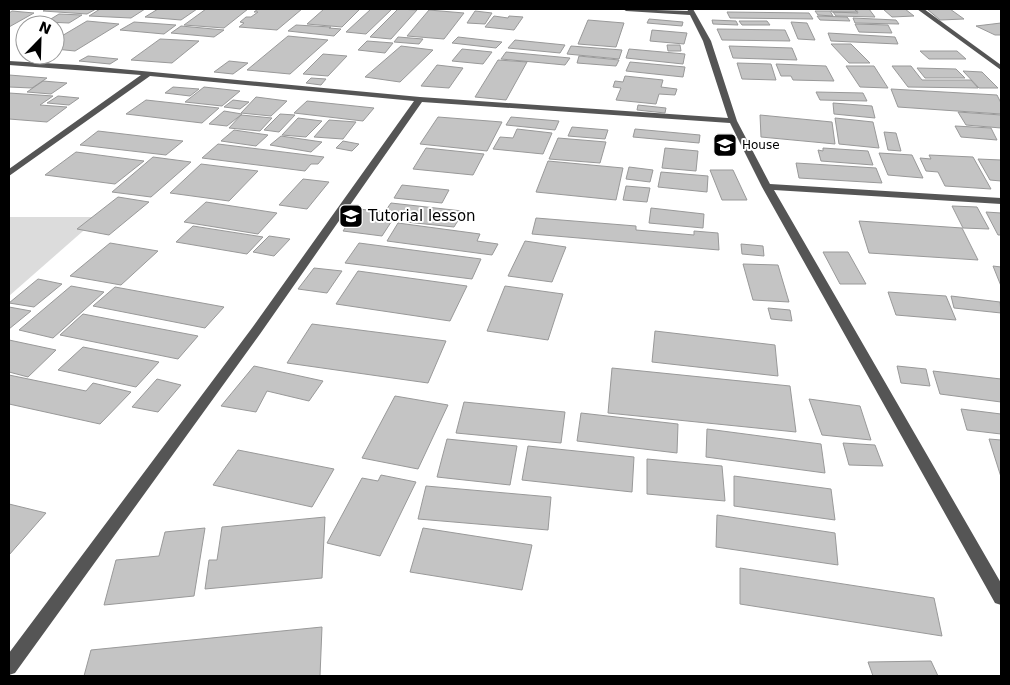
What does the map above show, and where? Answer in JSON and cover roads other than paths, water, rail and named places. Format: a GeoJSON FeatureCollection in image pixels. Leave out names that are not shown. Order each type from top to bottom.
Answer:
{"type":"FeatureCollection","features":[{"type":"Feature","properties":{"kind":"street"},"geometry":{"type":"LineString","coordinates":[[626,9],[690,11],[707,41],[733,120],[767,186],[1001,598]]}},
{"type":"Feature","properties":{"kind":"street"},"geometry":{"type":"LineString","coordinates":[[920,9],[1001,68]]}},
{"type":"Feature","properties":{"kind":"street"},"geometry":{"type":"LineString","coordinates":[[9,63],[78,67],[147,75],[420,99],[733,120]]}},
{"type":"Feature","properties":{"kind":"street"},"geometry":{"type":"LineString","coordinates":[[9,173],[147,75]]}},
{"type":"Feature","properties":{"kind":"street"},"geometry":{"type":"LineString","coordinates":[[9,668],[256,330],[420,99]]}},
{"type":"Feature","properties":{"kind":"street"},"geometry":{"type":"LineString","coordinates":[[767,186],[1001,201]]}},
{"type":"Feature","properties":{"kind":"place","name":"House"},"geometry":{"type":"Point","coordinates":[725,145]}},
{"type":"Feature","properties":{"kind":"place","name":"Tutorial lesson"},"geometry":{"type":"Point","coordinates":[351,216]}}]}
